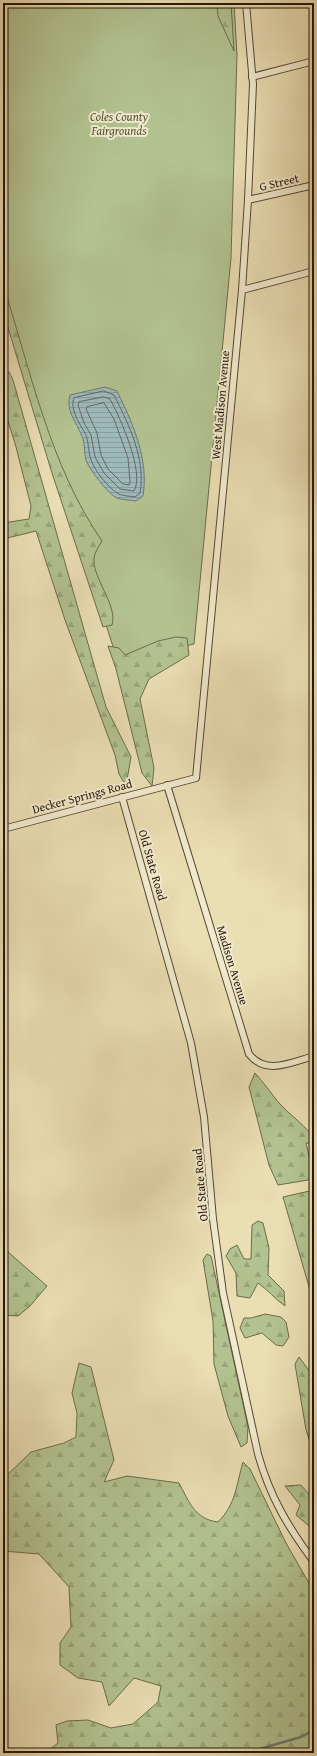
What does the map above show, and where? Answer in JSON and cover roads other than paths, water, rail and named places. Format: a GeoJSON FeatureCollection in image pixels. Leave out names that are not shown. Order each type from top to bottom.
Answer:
{"type":"FeatureCollection","features":[{"type":"Feature","properties":{"kind":"street","name":"West Madison Avenue"},"geometry":{"type":"LineString","coordinates":[[167,785],[196,778],[242,290],[248,200],[252,78],[246,3]]}},
{"type":"Feature","properties":{"kind":"street"},"geometry":{"type":"LineString","coordinates":[[252,78],[314,61]]}},
{"type":"Feature","properties":{"kind":"street","name":"G Street"},"geometry":{"type":"LineString","coordinates":[[248,200],[314,185]]}},
{"type":"Feature","properties":{"kind":"street"},"geometry":{"type":"LineString","coordinates":[[242,290],[314,271]]}},
{"type":"Feature","properties":{"kind":"street","name":"Decker Springs Road"},"geometry":{"type":"LineString","coordinates":[[3,829],[167,785]]}},
{"type":"Feature","properties":{"kind":"street","name":"Madison Avenue"},"geometry":{"type":"LineString","coordinates":[[167,785],[250,1054],[258,1063],[271,1067],[314,1056]]}},
{"type":"Feature","properties":{"kind":"street","name":"Old State Road"},"geometry":{"type":"LineString","coordinates":[[122,797],[182,1006],[193,1050],[204,1117],[214,1226],[223,1293],[258,1454],[264,1476],[281,1514],[314,1562]]}},
{"type":"Feature","properties":{"kind":"water"},"geometry":{"type":"Polygon","coordinates":[[[105,387],[117,391],[129,416],[142,455],[144,469],[143,496],[136,501],[119,499],[113,496],[95,475],[86,460],[83,439],[69,407],[70,395],[105,387]]]}},
{"type":"Feature","properties":{"kind":"waterway"},"geometry":{"type":"LineString","coordinates":[[245,1753],[301,1737],[314,1730]]}},
{"type":"Feature","properties":{"kind":"park label","name":"Coles County Fairgrounds"},"geometry":{"type":"Point","coordinates":[119,123]}}]}
